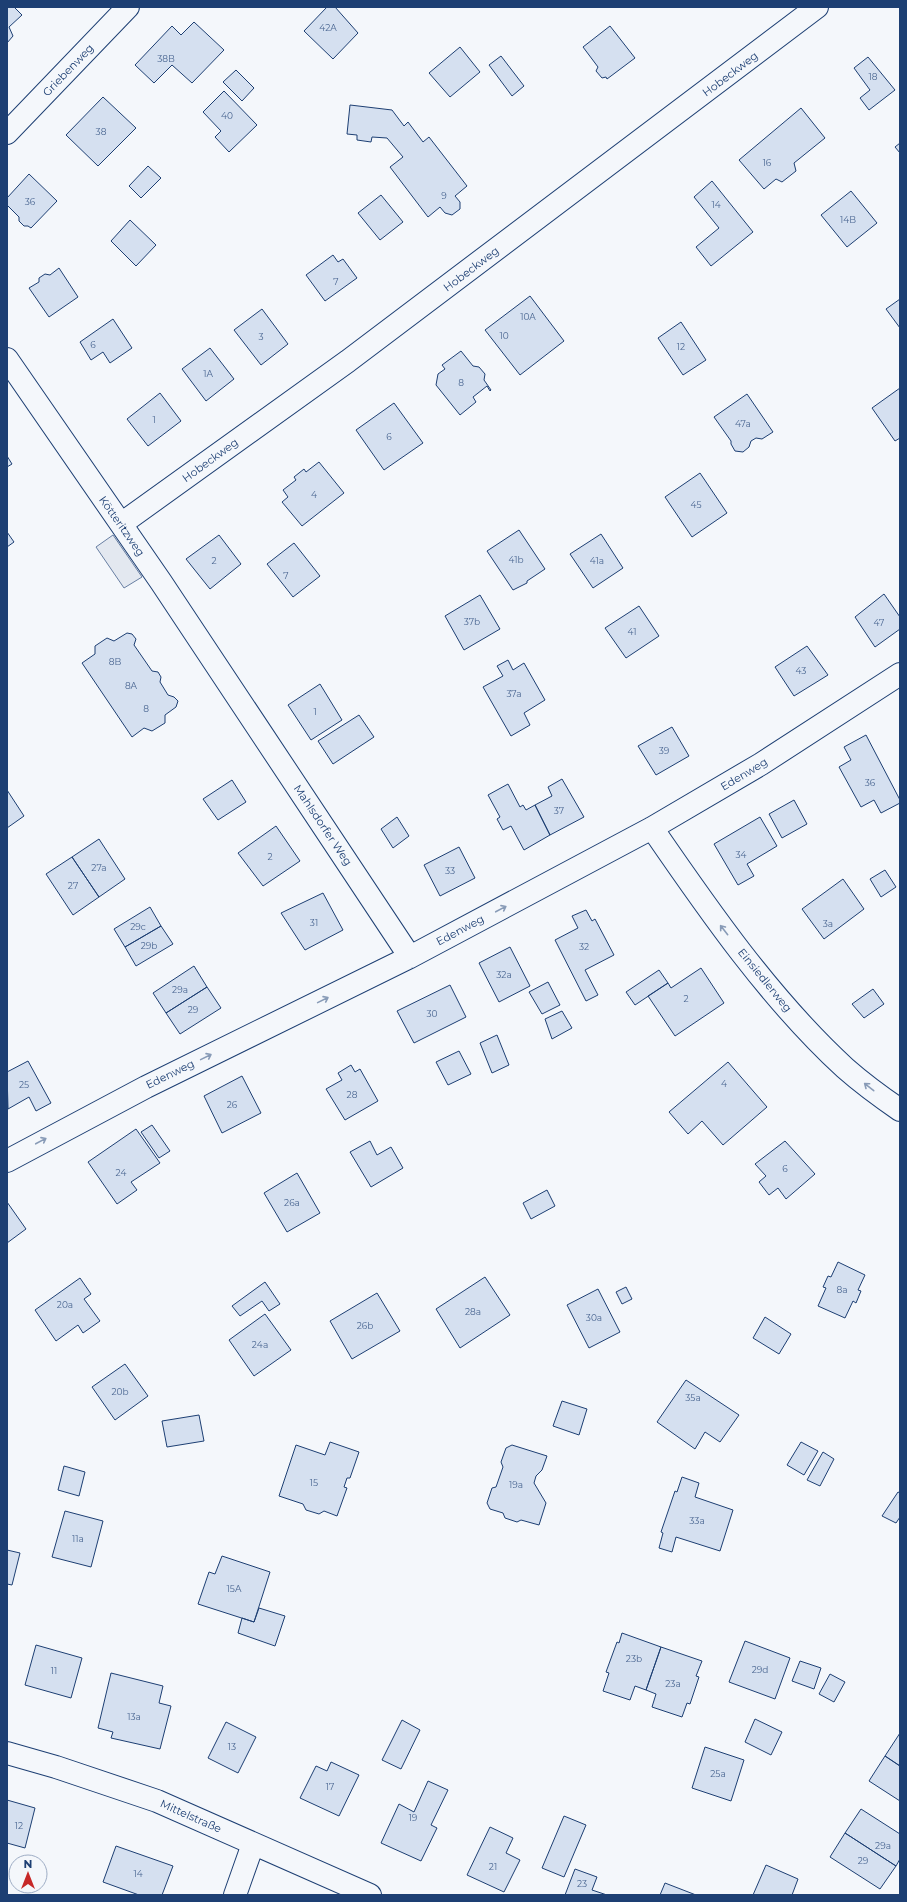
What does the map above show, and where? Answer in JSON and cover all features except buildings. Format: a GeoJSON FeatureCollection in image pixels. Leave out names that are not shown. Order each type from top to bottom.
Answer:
{"type":"FeatureCollection","features":[{"type":"Feature","properties":{"kind":"street","name":"Griebenweg"},"geometry":{"type":"LineString","coordinates":[[7,133],[128,7]]}},
{"type":"Feature","properties":{"kind":"street","name":"Hobeckweg"},"geometry":{"type":"LineString","coordinates":[[121,524],[355,356],[817,7]]}},
{"type":"Feature","properties":{"kind":"street","name":"Kötteritzweg"},"geometry":{"type":"LineString","coordinates":[[7,359],[121,524],[235,694]]}},
{"type":"Feature","properties":{"kind":"street","name":"Edenweg"},"geometry":{"type":"LineString","coordinates":[[7,1161],[146,1086],[410,957],[652,828],[761,764],[900,674]]}},
{"type":"Feature","properties":{"kind":"street","name":"Mahlsdorfer Weg"},"geometry":{"type":"LineString","coordinates":[[235,694],[410,957]]}},
{"type":"Feature","properties":{"kind":"street","name":"Einsiedlerweg"},"geometry":{"type":"LineString","coordinates":[[652,828],[711,912],[800,1022],[844,1068],[900,1110]]}},
{"type":"Feature","properties":{"kind":"street","name":"Mittelstraße"},"geometry":{"type":"LineString","coordinates":[[7,1753],[56,1767],[157,1801],[370,1895]]}},
{"type":"Feature","properties":{"kind":"street"},"geometry":{"type":"LineString","coordinates":[[234,1895],[253,1844]]}},
{"type":"Feature","properties":{"kind":"shaded area"},"geometry":{"type":"Polygon","coordinates":[[[113,535],[142,577],[124,588],[96,547],[113,535]]]}}]}
